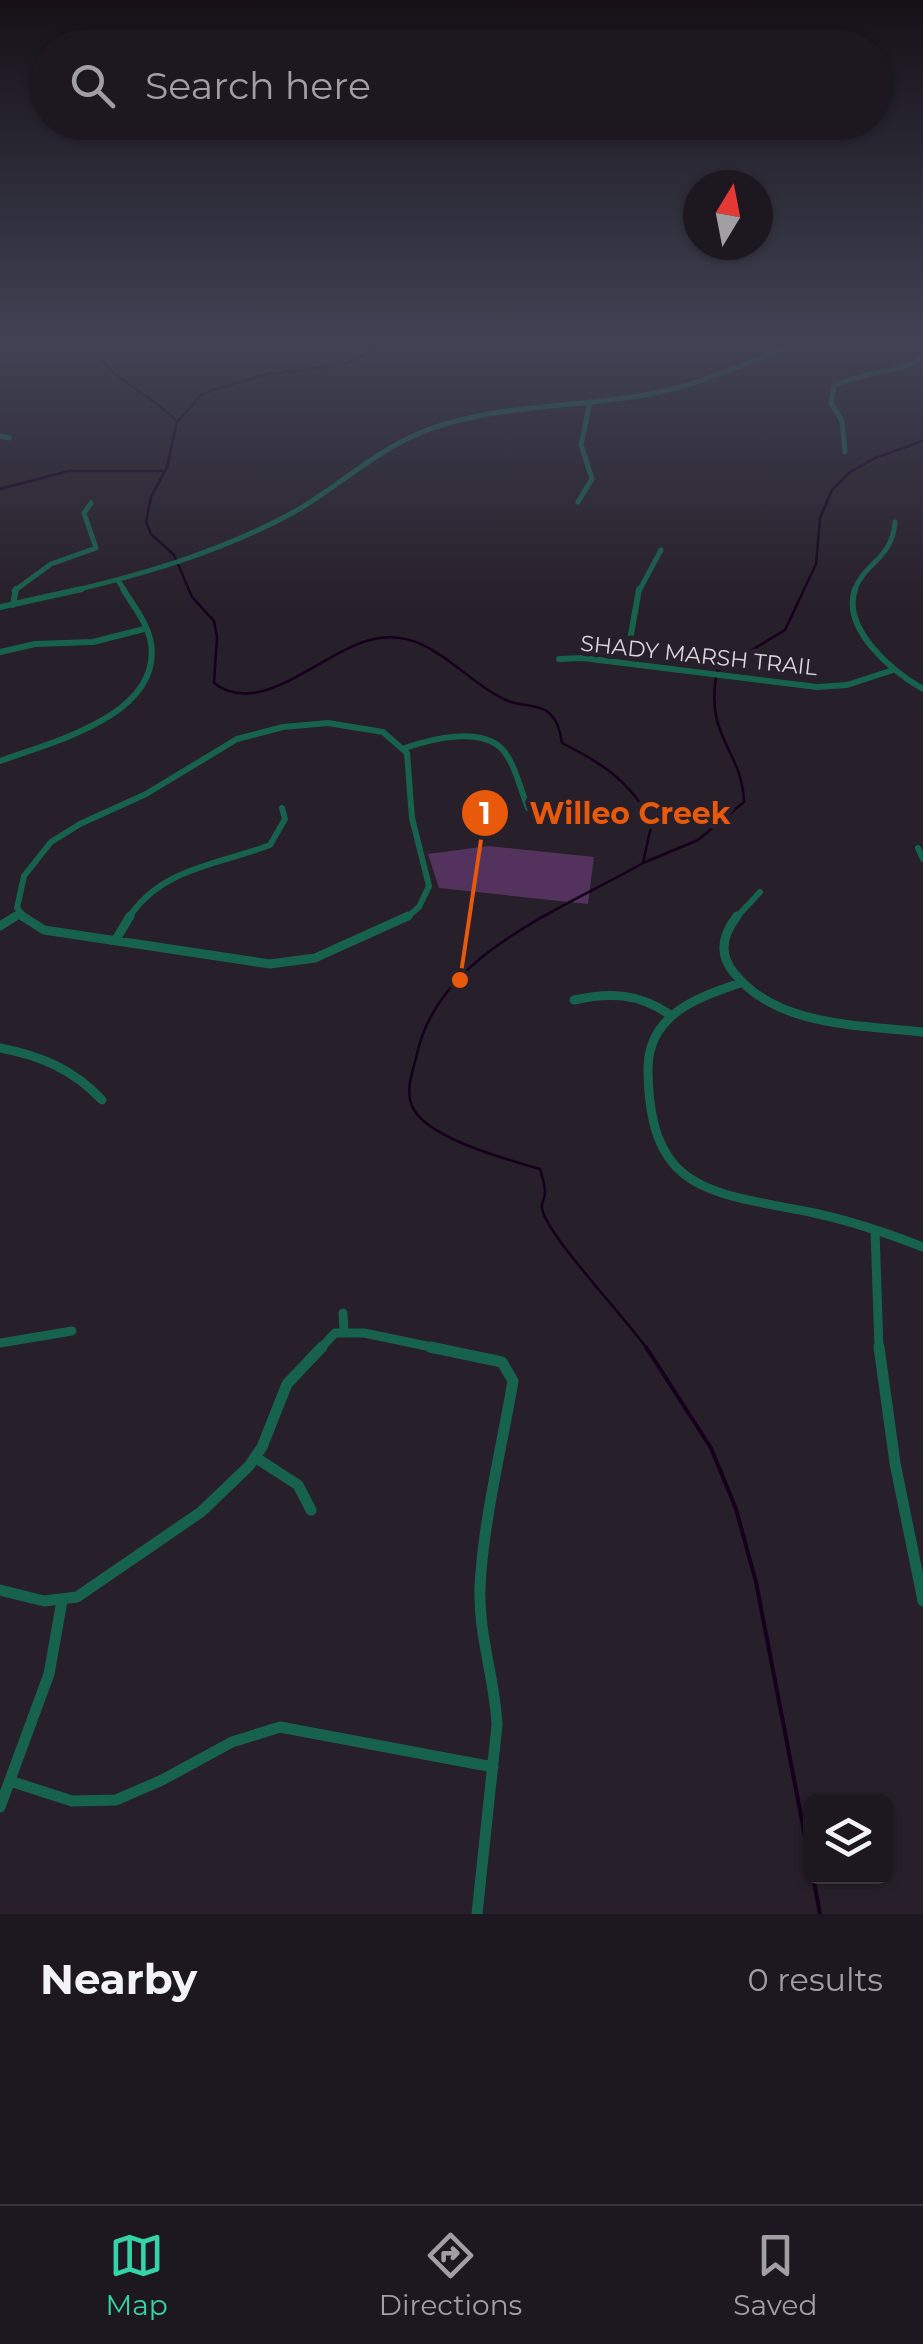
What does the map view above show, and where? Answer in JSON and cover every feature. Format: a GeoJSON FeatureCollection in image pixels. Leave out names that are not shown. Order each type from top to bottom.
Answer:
{"type":"FeatureCollection","features":[{"type":"Feature","properties":{"kind":"street"},"geometry":{"type":"LineString","coordinates":[[0,608],[119,582],[198,556],[295,512],[385,450],[426,430]]}},
{"type":"Feature","properties":{"kind":"street"},"geometry":{"type":"LineString","coordinates":[[578,502],[592,479],[580,445],[583,430]]}},
{"type":"Feature","properties":{"kind":"street"},"geometry":{"type":"LineString","coordinates":[[843,430],[844,452]]}},
{"type":"Feature","properties":{"kind":"street"},"geometry":{"type":"LineString","coordinates":[[0,436],[10,438]]}},
{"type":"Feature","properties":{"kind":"street"},"geometry":{"type":"LineString","coordinates":[[13,605],[13,592],[22,584],[69,554],[96,548],[84,513],[91,503]]}},
{"type":"Feature","properties":{"kind":"street"},"geometry":{"type":"LineString","coordinates":[[895,522],[892,544],[856,584],[850,600],[856,621],[876,653],[892,670],[923,689]]}},
{"type":"Feature","properties":{"kind":"street"},"geometry":{"type":"LineString","coordinates":[[626,663],[640,585],[661,550]]}},
{"type":"Feature","properties":{"kind":"street"},"geometry":{"type":"LineString","coordinates":[[0,761],[131,704],[143,692],[150,673],[151,645],[119,582]]}},
{"type":"Feature","properties":{"kind":"street"},"geometry":{"type":"LineString","coordinates":[[0,652],[35,644],[93,642],[144,629]]}},
{"type":"Feature","properties":{"kind":"street","name":"SHADY MARSH TRAIL"},"geometry":{"type":"LineString","coordinates":[[559,659],[626,663],[817,688],[847,685],[892,670]]}},
{"type":"Feature","properties":{"kind":"street"},"geometry":{"type":"LineString","coordinates":[[314,722],[373,728],[405,748],[410,760],[412,818],[429,886],[419,907],[402,921],[328,954],[286,963],[254,963],[44,930],[19,914],[16,895],[46,843],[64,830],[152,790],[220,746],[314,722]]}},
{"type":"Feature","properties":{"kind":"street"},"geometry":{"type":"LineString","coordinates":[[405,748],[443,738],[498,745],[504,750],[528,808]]}},
{"type":"Feature","properties":{"kind":"street"},"geometry":{"type":"LineString","coordinates":[[115,942],[136,903],[157,884],[183,871],[270,845],[285,819],[282,808]]}},
{"type":"Feature","properties":{"kind":"street"},"geometry":{"type":"LineString","coordinates":[[918,848],[923,859]]}},
{"type":"Feature","properties":{"kind":"street"},"geometry":{"type":"LineString","coordinates":[[760,892],[724,939],[726,961],[740,982],[766,1003],[782,1010],[923,1032]]}},
{"type":"Feature","properties":{"kind":"street"},"geometry":{"type":"LineString","coordinates":[[0,926],[19,914]]}},
{"type":"Feature","properties":{"kind":"street"},"geometry":{"type":"LineString","coordinates":[[740,982],[693,998],[669,1014],[650,1042],[646,1061],[654,1130],[673,1164],[694,1183],[721,1196],[813,1213],[923,1247]]}},
{"type":"Feature","properties":{"kind":"street"},"geometry":{"type":"LineString","coordinates":[[574,1000],[602,992],[626,994],[648,1000],[669,1014]]}},
{"type":"Feature","properties":{"kind":"street"},"geometry":{"type":"LineString","coordinates":[[0,1048],[58,1062],[102,1100]]}},
{"type":"Feature","properties":{"kind":"street"},"geometry":{"type":"LineString","coordinates":[[875,1230],[877,1320],[902,1508],[923,1601]]}},
{"type":"Feature","properties":{"kind":"street"},"geometry":{"type":"LineString","coordinates":[[344,1313],[344,1331]]}},
{"type":"Feature","properties":{"kind":"street"},"geometry":{"type":"LineString","coordinates":[[0,1343],[72,1331]]}},
{"type":"Feature","properties":{"kind":"street"},"geometry":{"type":"LineString","coordinates":[[0,1590],[44,1601],[76,1597],[201,1512],[255,1457],[288,1384],[328,1338],[344,1331],[493,1358],[508,1368],[513,1381],[479,1604],[496,1699],[477,1914]]}},
{"type":"Feature","properties":{"kind":"street"},"geometry":{"type":"LineString","coordinates":[[508,1368],[520,1360]]}},
{"type":"Feature","properties":{"kind":"street"},"geometry":{"type":"LineString","coordinates":[[255,1457],[302,1488],[310,1498],[312,1510]]}},
{"type":"Feature","properties":{"kind":"street"},"geometry":{"type":"LineString","coordinates":[[0,1808],[50,1674],[62,1601]]}},
{"type":"Feature","properties":{"kind":"street"},"geometry":{"type":"LineString","coordinates":[[10,1781],[75,1802],[114,1800],[246,1733],[280,1727],[493,1767]]}},
{"type":"Feature","properties":{"kind":"shaded area"},"geometry":{"type":"Polygon","coordinates":[[[488,846],[594,857],[588,904],[439,888],[428,854],[488,846]]]}},
{"type":"Feature","properties":{"kind":"waterway"},"geometry":{"type":"LineString","coordinates":[[165,471],[175,430]]}},
{"type":"Feature","properties":{"kind":"waterway"},"geometry":{"type":"LineString","coordinates":[[643,863],[698,840],[744,802],[737,768],[715,713],[717,671],[785,630],[816,564],[820,518],[832,490],[850,472],[875,458],[923,441]]}},
{"type":"Feature","properties":{"kind":"waterway"},"geometry":{"type":"LineString","coordinates":[[0,489],[69,471],[165,471]]}},
{"type":"Feature","properties":{"kind":"waterway"},"geometry":{"type":"LineString","coordinates":[[165,471],[151,497],[146,522],[151,534],[174,555],[192,597],[214,621],[214,683],[232,692],[272,688],[374,639],[394,637],[429,648],[491,692],[508,701],[545,710],[557,725],[562,743],[614,775],[634,795],[652,822],[643,863]]}},
{"type":"Feature","properties":{"kind":"waterway"},"geometry":{"type":"LineString","coordinates":[[643,863],[542,917],[477,961],[450,988],[430,1019],[409,1093],[420,1118],[450,1138],[540,1169],[545,1190],[542,1208],[557,1237],[647,1349]]}},
{"type":"Feature","properties":{"kind":"waterway"},"geometry":{"type":"LineString","coordinates":[[646,1347],[711,1448],[736,1509],[756,1582],[803,1826]]}},
{"type":"Feature","properties":{"kind":"waterway"},"geometry":{"type":"LineString","coordinates":[[814,1884],[820,1914]]}},
{"type":"Feature","properties":{"kind":"place","name":"Willeo Creek"},"geometry":{"type":"Point","coordinates":[460,980]}}]}
